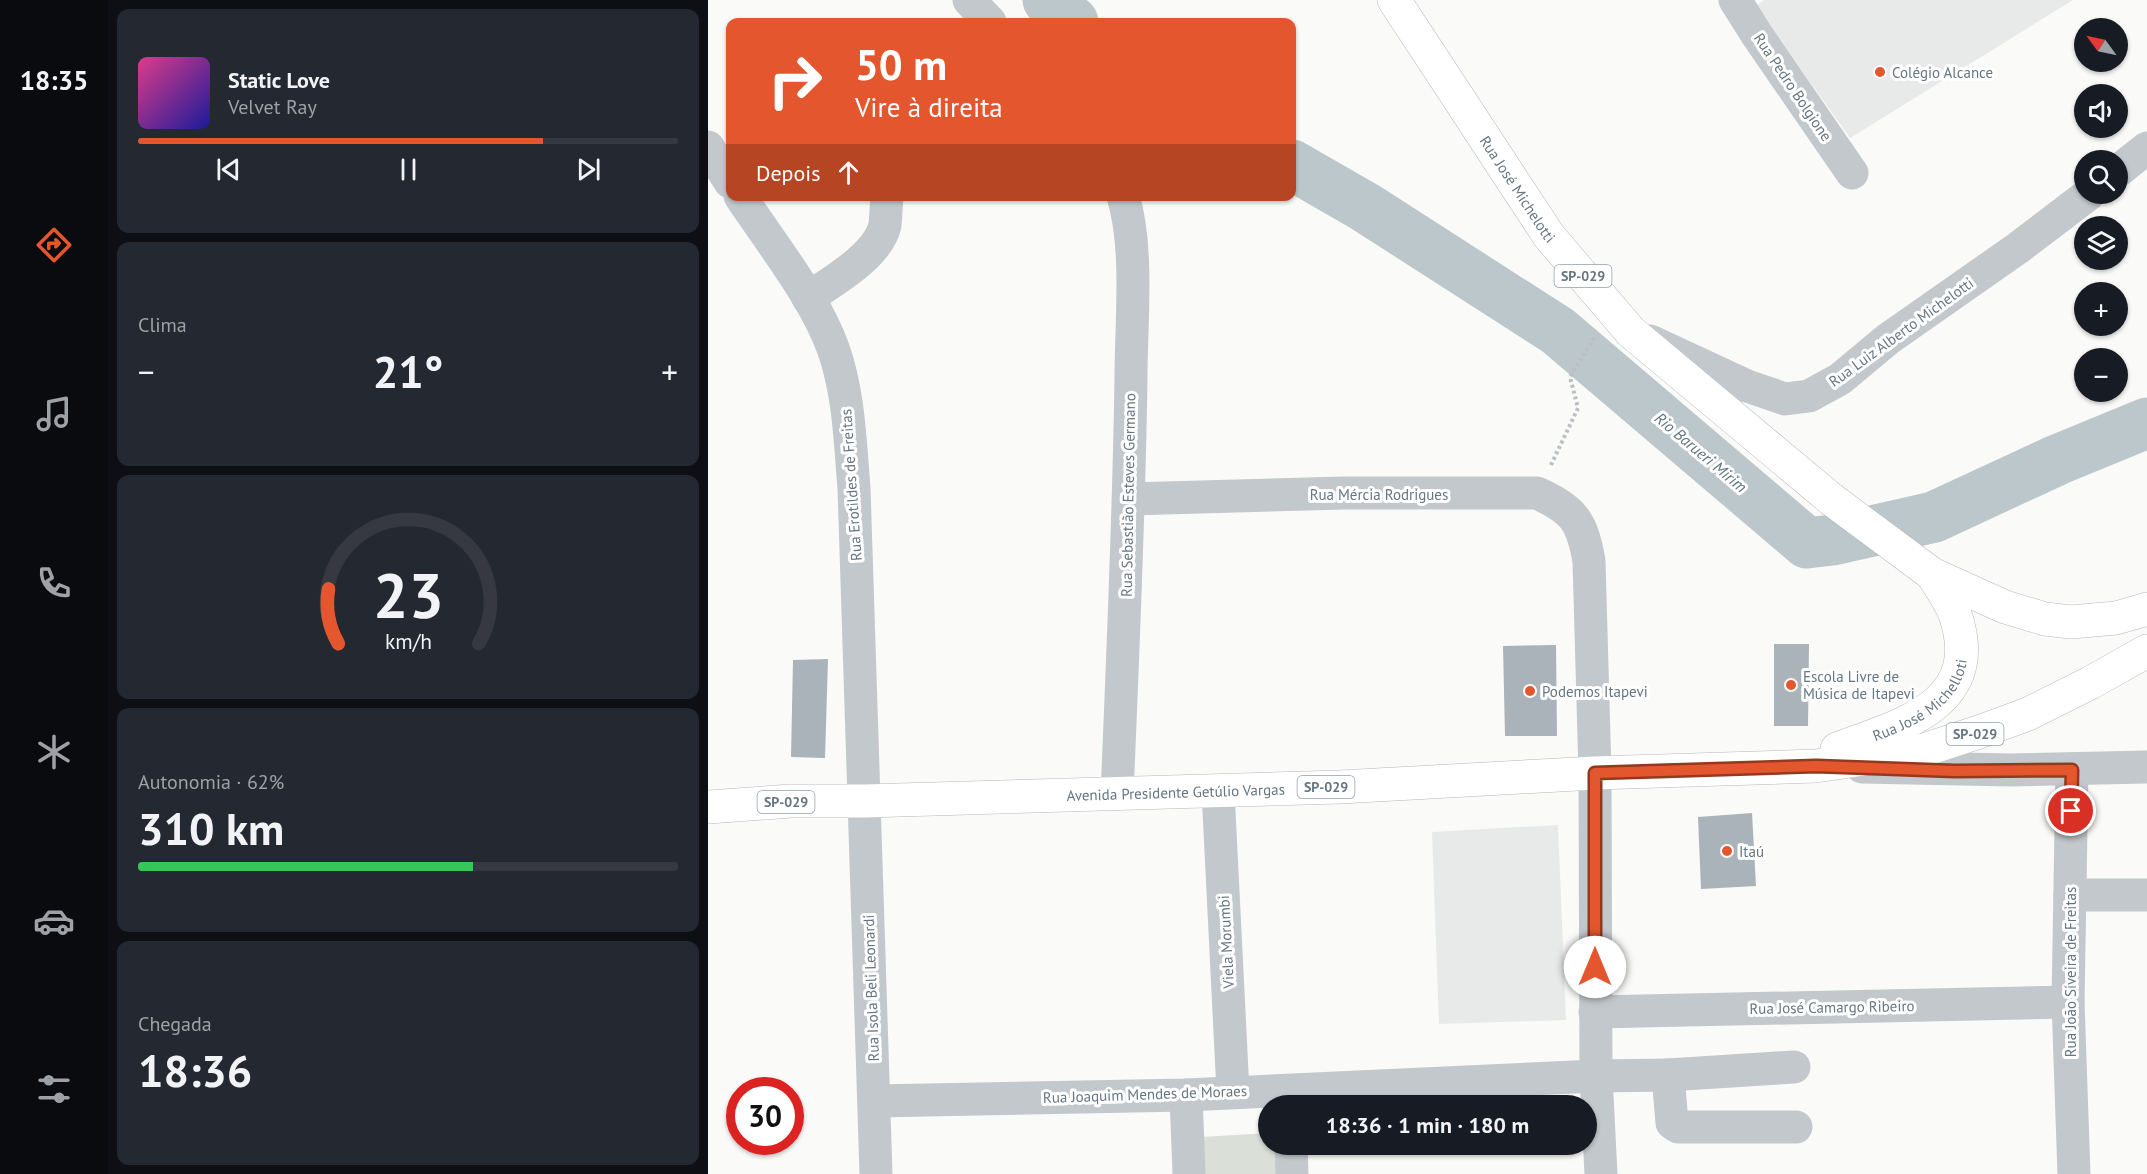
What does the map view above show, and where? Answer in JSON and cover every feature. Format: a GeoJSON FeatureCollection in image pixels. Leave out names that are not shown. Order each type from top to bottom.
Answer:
{"type":"FeatureCollection","features":[{"type":"Feature","properties":{"kind":"highway","name":"Rua José Michelotti"},"geometry":{"type":"LineString","coordinates":[[1394,0],[1549,236],[1631,332],[1831,499]]}},
{"type":"Feature","properties":{"kind":"highway","name":"Rua José Michelloti"},"geometry":{"type":"LineString","coordinates":[[1831,499],[1928,572],[2005,607],[2045,619],[2071,622],[2116,618],[2147,609]]}},
{"type":"Feature","properties":{"kind":"highway","name":"Rua José Michelloti"},"geometry":{"type":"LineString","coordinates":[[1802,767],[1905,723],[1932,709],[1947,693],[1959,669],[1962,643],[1955,613],[1928,572]]}},
{"type":"Feature","properties":{"kind":"highway","name":"SP-029"},"geometry":{"type":"LineString","coordinates":[[1802,767],[1924,750],[1979,732],[2028,714],[2147,651]]}},
{"type":"Feature","properties":{"kind":"highway","name":"Avenida Presidente Getúlio Vargas"},"geometry":{"type":"LineString","coordinates":[[708,807],[791,801],[865,801],[1340,787],[1595,773],[1802,767]]}},
{"type":"Feature","properties":{"kind":"street"},"geometry":{"type":"LineString","coordinates":[[969,0],[986,18]]}},
{"type":"Feature","properties":{"kind":"street","name":"Rua Pedro Bolgione"},"geometry":{"type":"LineString","coordinates":[[1735,0],[1852,174]]}},
{"type":"Feature","properties":{"kind":"street"},"geometry":{"type":"LineString","coordinates":[[708,147],[726,176]]}},
{"type":"Feature","properties":{"kind":"street"},"geometry":{"type":"LineString","coordinates":[[2128,163],[2147,148]]}},
{"type":"Feature","properties":{"kind":"street","name":"Rua Erotildes de Freitas"},"geometry":{"type":"LineString","coordinates":[[743,201],[808,298],[833,348],[848,410],[854,488],[865,801]]}},
{"type":"Feature","properties":{"kind":"street"},"geometry":{"type":"LineString","coordinates":[[808,298],[844,274],[874,247],[884,226],[886,201]]}},
{"type":"Feature","properties":{"kind":"street","name":"Rua Sebastião Esteves Germano"},"geometry":{"type":"LineString","coordinates":[[1117,794],[1129,499],[1132,259],[1124,201]]}},
{"type":"Feature","properties":{"kind":"street","name":"Rua Luiz Alberto Michelotti"},"geometry":{"type":"LineString","coordinates":[[1631,332],[1766,393],[1785,399],[1809,396],[1840,379],[1888,339],[2018,248],[2076,204]]}},
{"type":"Feature","properties":{"kind":"street","name":"Rua Mércia Rodrigues"},"geometry":{"type":"LineString","coordinates":[[1129,499],[1344,494],[1537,493],[1559,503],[1574,517],[1584,536],[1589,561],[1595,773],[1596,1076],[1601,1174]]}},
{"type":"Feature","properties":{"kind":"street"},"geometry":{"type":"LineString","coordinates":[[1802,767],[1954,771],[2147,767]]}},
{"type":"Feature","properties":{"kind":"street","name":"Rua João Siveira de Freitas"},"geometry":{"type":"LineString","coordinates":[[2072,770],[2068,1002],[2074,1174]]}},
{"type":"Feature","properties":{"kind":"street","name":"Viela Morumbi"},"geometry":{"type":"LineString","coordinates":[[1218,791],[1233,1092]]}},
{"type":"Feature","properties":{"kind":"street","name":"Rua Isola Beli Leonardi"},"geometry":{"type":"LineString","coordinates":[[865,801],[876,1174]]}},
{"type":"Feature","properties":{"kind":"street"},"geometry":{"type":"LineString","coordinates":[[2070,895],[2147,895]]}},
{"type":"Feature","properties":{"kind":"street","name":"Rua José Camargo Ribeiro"},"geometry":{"type":"LineString","coordinates":[[1595,1012],[2068,1002]]}},
{"type":"Feature","properties":{"kind":"street","name":"Rua Joaquim Mendes de Moraes"},"geometry":{"type":"LineString","coordinates":[[1317,1095],[1596,1076],[1668,1075],[1794,1067]]}},
{"type":"Feature","properties":{"kind":"street"},"geometry":{"type":"LineString","coordinates":[[1668,1075],[1672,1123],[1678,1127],[1796,1127]]}},
{"type":"Feature","properties":{"kind":"street","name":"Rua Joaquim Mendes de Moraes"},"geometry":{"type":"LineString","coordinates":[[875,1101],[1186,1095],[1233,1092],[1266,1095]]}},
{"type":"Feature","properties":{"kind":"street"},"geometry":{"type":"LineString","coordinates":[[1186,1095],[1189,1174]]}},
{"type":"Feature","properties":{"kind":"street"},"geometry":{"type":"LineString","coordinates":[[1291,1155],[1292,1174]]}},
{"type":"Feature","properties":{"kind":"path"},"geometry":{"type":"LineString","coordinates":[[1537,493],[1578,408],[1570,376],[1595,335]]}},
{"type":"Feature","properties":{"kind":"shaded area","name":"Colégio Alcance"},"geometry":{"type":"Polygon","coordinates":[[[1764,0],[2073,0],[1850,138],[1756,6],[1764,0]]]}},
{"type":"Feature","properties":{"kind":"shaded area"},"geometry":{"type":"Polygon","coordinates":[[[1558,825],[1566,1020],[1439,1024],[1432,832],[1558,825]]]}},
{"type":"Feature","properties":{"kind":"shaded area"},"geometry":{"type":"Polygon","coordinates":[[[1258,1134],[1258,1155],[1277,1155],[1278,1174],[1203,1174],[1202,1137],[1258,1134]]]}},
{"type":"Feature","properties":{"kind":"building","name":"Escola Livre de Música de Itapevi"},"geometry":{"type":"Polygon","coordinates":[[[1774,644],[1809,644],[1808,726],[1774,726],[1774,644]]]}},
{"type":"Feature","properties":{"kind":"building","name":"Podemos Itapevi"},"geometry":{"type":"Polygon","coordinates":[[[1556,645],[1557,736],[1505,736],[1503,646],[1556,645]]]}},
{"type":"Feature","properties":{"kind":"building"},"geometry":{"type":"Polygon","coordinates":[[[828,659],[825,758],[791,757],[793,660],[828,659]]]}},
{"type":"Feature","properties":{"kind":"building","name":"Itaú"},"geometry":{"type":"Polygon","coordinates":[[[1752,813],[1756,886],[1701,889],[1698,817],[1752,813]]]}},
{"type":"Feature","properties":{"kind":"waterway","name":"Rio Barueri Mirim"},"geometry":{"type":"LineString","coordinates":[[1048,0],[1068,18]]}},
{"type":"Feature","properties":{"kind":"waterway","name":"Rio Barueri Mirim"},"geometry":{"type":"LineString","coordinates":[[1296,167],[1365,207],[1558,331],[1807,543],[1832,540],[1934,517],[2057,460],[2147,423]]}},
{"type":"Feature","properties":{"kind":"place","name":"Colégio Alcance"},"geometry":{"type":"Point","coordinates":[1880,72]}},
{"type":"Feature","properties":{"kind":"place","name":"Escola Livre de Música de Itapevi"},"geometry":{"type":"Point","coordinates":[1791,685]}},
{"type":"Feature","properties":{"kind":"place","name":"Podemos Itapevi"},"geometry":{"type":"Point","coordinates":[1530,691]}},
{"type":"Feature","properties":{"kind":"place","name":"Itaú"},"geometry":{"type":"Point","coordinates":[1727,851]}},
{"type":"Feature","properties":{"kind":"route"},"geometry":{"type":"LineString","coordinates":[[1595,967],[1595,773],[1816,766],[1954,771],[2072,770],[2071,811]]}}]}
